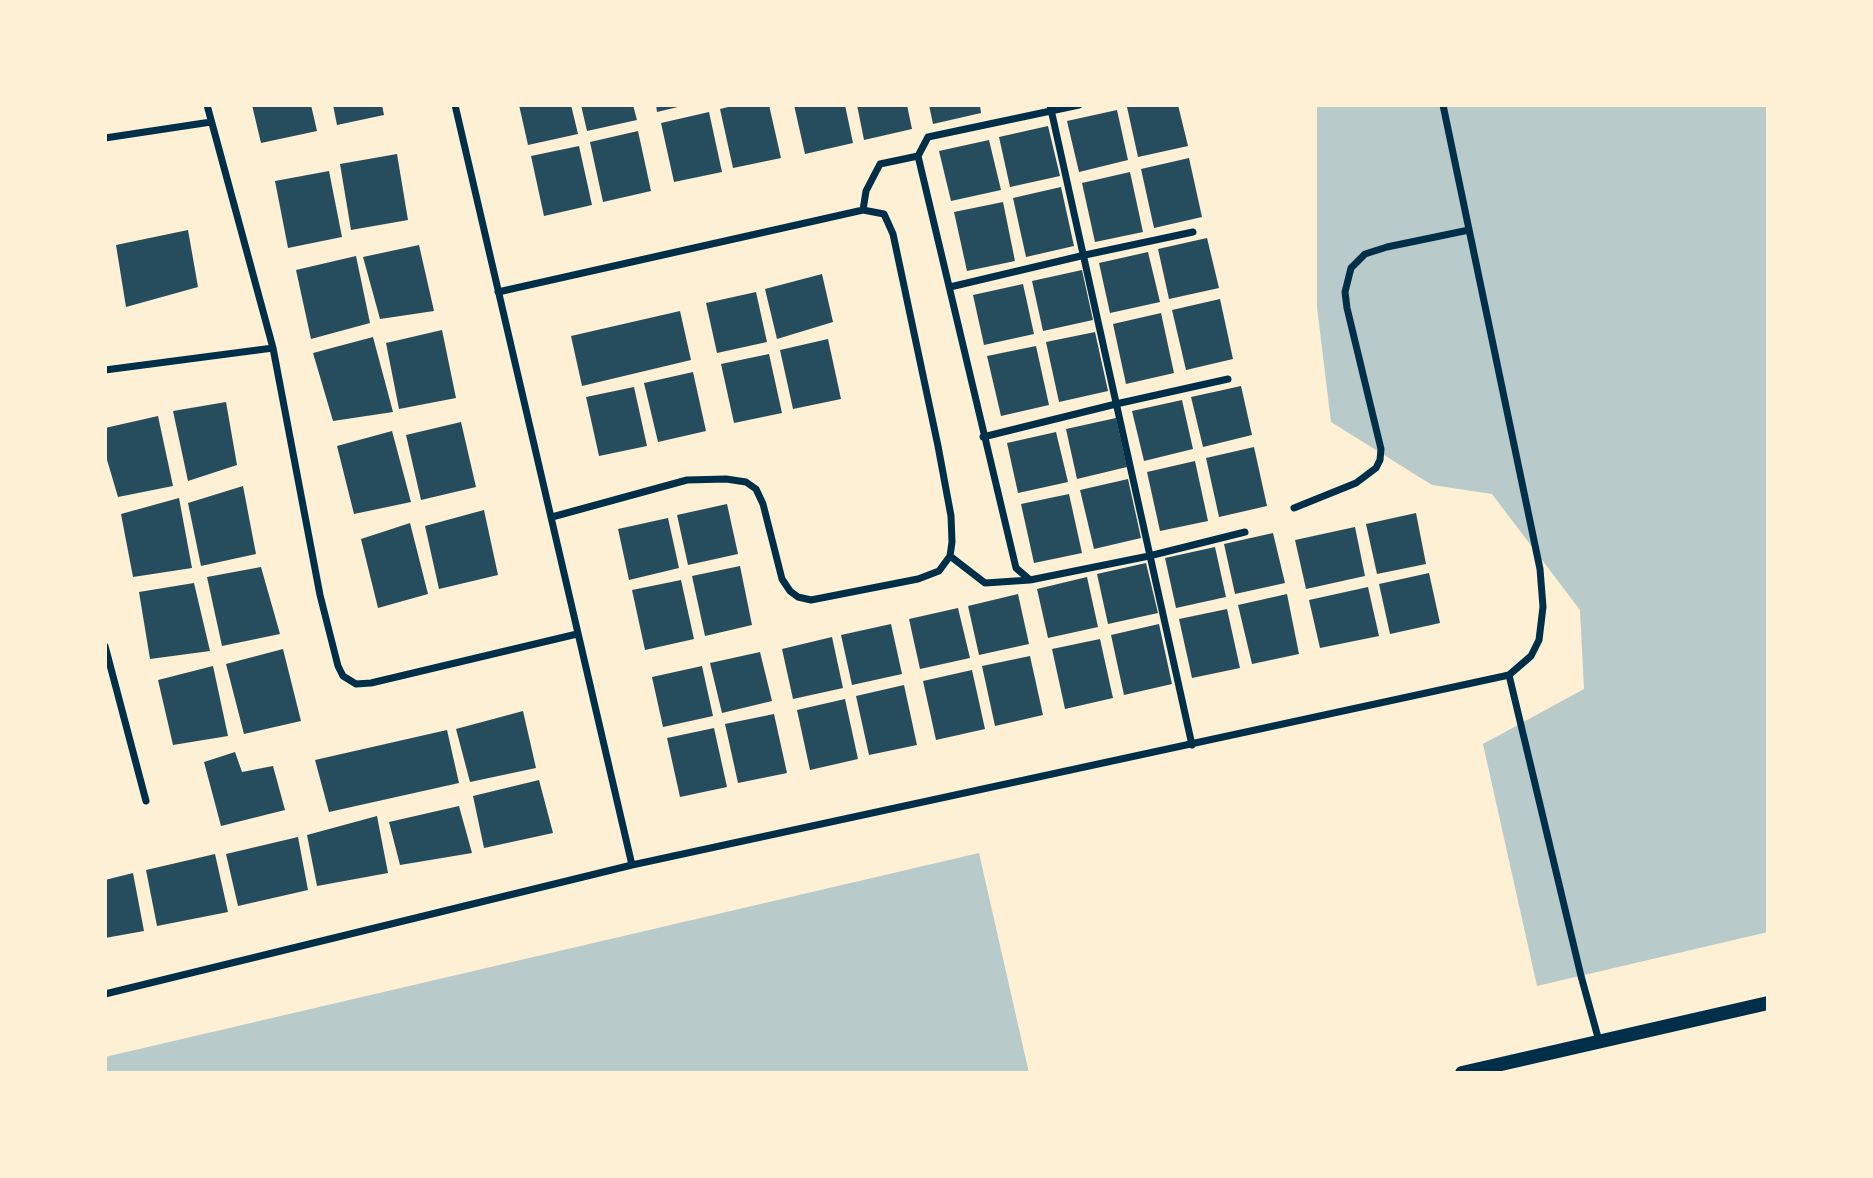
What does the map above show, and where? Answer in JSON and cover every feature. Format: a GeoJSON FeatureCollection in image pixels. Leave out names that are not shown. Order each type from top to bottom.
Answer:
{"type":"FeatureCollection","features":[{"type":"Feature","properties":{"kind":"main road"},"geometry":{"type":"LineString","coordinates":[[1462,1073],[1768,1003]]}},
{"type":"Feature","properties":{"kind":"street"},"geometry":{"type":"LineString","coordinates":[[207,105],[273,348],[320,595],[343,676],[356,684],[371,683],[577,634]]}},
{"type":"Feature","properties":{"kind":"street"},"geometry":{"type":"LineString","coordinates":[[454,105],[632,865]]}},
{"type":"Feature","properties":{"kind":"street"},"geometry":{"type":"LineString","coordinates":[[1030,580],[1016,568],[918,156],[928,137],[1051,108],[1079,105]]}},
{"type":"Feature","properties":{"kind":"street"},"geometry":{"type":"LineString","coordinates":[[105,994],[632,865],[1509,675],[1531,656],[1539,640],[1543,607],[1540,569],[1443,105]]}},
{"type":"Feature","properties":{"kind":"street"},"geometry":{"type":"LineString","coordinates":[[1051,108],[1192,745]]}},
{"type":"Feature","properties":{"kind":"street"},"geometry":{"type":"LineString","coordinates":[[105,138],[211,122]]}},
{"type":"Feature","properties":{"kind":"street"},"geometry":{"type":"LineString","coordinates":[[863,210],[866,191],[880,164],[918,156]]}},
{"type":"Feature","properties":{"kind":"street"},"geometry":{"type":"LineString","coordinates":[[498,292],[863,210],[884,214],[893,234],[951,516],[952,542],[950,556],[939,571],[918,579],[811,600],[798,597],[782,579],[763,504],[756,489],[746,482],[726,479],[687,480],[552,517]]}},
{"type":"Feature","properties":{"kind":"street"},"geometry":{"type":"LineString","coordinates":[[1294,508],[1356,483],[1376,468],[1380,460],[1381,449],[1347,308],[1345,292],[1351,268],[1365,254],[1469,230]]}},
{"type":"Feature","properties":{"kind":"street"},"geometry":{"type":"LineString","coordinates":[[950,287],[1194,232]]}},
{"type":"Feature","properties":{"kind":"street"},"geometry":{"type":"LineString","coordinates":[[105,370],[273,348]]}},
{"type":"Feature","properties":{"kind":"street"},"geometry":{"type":"LineString","coordinates":[[983,437],[1228,379]]}},
{"type":"Feature","properties":{"kind":"street"},"geometry":{"type":"LineString","coordinates":[[950,556],[985,583],[1030,580],[1150,556],[1245,532]]}},
{"type":"Feature","properties":{"kind":"street"},"geometry":{"type":"LineString","coordinates":[[105,646],[146,801]]}},
{"type":"Feature","properties":{"kind":"street"},"geometry":{"type":"LineString","coordinates":[[1509,675],[1599,1042]]}},
{"type":"Feature","properties":{"kind":"shaded area"},"geometry":{"type":"Polygon","coordinates":[[[1317,105],[1768,105],[1768,932],[1537,986],[1483,744],[1584,689],[1580,610],[1492,494],[1432,485],[1331,422],[1317,307],[1317,105]]]}},
{"type":"Feature","properties":{"kind":"shaded area"},"geometry":{"type":"Polygon","coordinates":[[[979,853],[1029,1073],[105,1073],[105,1057],[979,853]]]}},
{"type":"Feature","properties":{"kind":"building"},"geometry":{"type":"Polygon","coordinates":[[[252,105],[311,105],[317,131],[261,143],[252,105]]]}},
{"type":"Feature","properties":{"kind":"building"},"geometry":{"type":"Polygon","coordinates":[[[333,105],[382,105],[384,115],[337,125],[333,105]]]}},
{"type":"Feature","properties":{"kind":"building"},"geometry":{"type":"Polygon","coordinates":[[[519,105],[571,105],[578,134],[528,145],[519,105]]]}},
{"type":"Feature","properties":{"kind":"building"},"geometry":{"type":"Polygon","coordinates":[[[581,105],[633,105],[637,120],[587,131],[581,105]]]}},
{"type":"Feature","properties":{"kind":"building"},"geometry":{"type":"Polygon","coordinates":[[[656,105],[682,105],[682,106],[657,112],[656,105]]]}},
{"type":"Feature","properties":{"kind":"building"},"geometry":{"type":"Polygon","coordinates":[[[736,105],[769,105],[781,158],[733,168],[720,109],[736,105]]]}},
{"type":"Feature","properties":{"kind":"building"},"geometry":{"type":"Polygon","coordinates":[[[794,105],[845,105],[853,143],[805,154],[794,105]]]}},
{"type":"Feature","properties":{"kind":"building"},"geometry":{"type":"Polygon","coordinates":[[[857,105],[907,105],[912,129],[864,140],[857,105]]]}},
{"type":"Feature","properties":{"kind":"building"},"geometry":{"type":"Polygon","coordinates":[[[929,105],[980,105],[981,113],[933,124],[929,105]]]}},
{"type":"Feature","properties":{"kind":"building"},"geometry":{"type":"Polygon","coordinates":[[[1178,105],[1188,146],[1138,157],[1127,107],[1178,105]]]}},
{"type":"Feature","properties":{"kind":"building"},"geometry":{"type":"Polygon","coordinates":[[[1117,110],[1128,160],[1079,172],[1067,121],[1117,110]]]}},
{"type":"Feature","properties":{"kind":"building"},"geometry":{"type":"Polygon","coordinates":[[[709,112],[722,172],[674,182],[661,123],[709,112]]]}},
{"type":"Feature","properties":{"kind":"building"},"geometry":{"type":"Polygon","coordinates":[[[1048,126],[1060,176],[1010,187],[999,137],[1048,126]]]}},
{"type":"Feature","properties":{"kind":"building"},"geometry":{"type":"Polygon","coordinates":[[[638,131],[651,191],[603,202],[590,142],[638,131]]]}},
{"type":"Feature","properties":{"kind":"building"},"geometry":{"type":"Polygon","coordinates":[[[989,140],[1001,190],[951,201],[939,151],[989,140]]]}},
{"type":"Feature","properties":{"kind":"building"},"geometry":{"type":"Polygon","coordinates":[[[579,146],[592,205],[544,216],[531,156],[579,146]]]}},
{"type":"Feature","properties":{"kind":"building"},"geometry":{"type":"Polygon","coordinates":[[[397,154],[408,220],[351,230],[340,164],[397,154]]]}},
{"type":"Feature","properties":{"kind":"building"},"geometry":{"type":"Polygon","coordinates":[[[1189,158],[1202,217],[1154,228],[1141,169],[1189,158]]]}},
{"type":"Feature","properties":{"kind":"building"},"geometry":{"type":"Polygon","coordinates":[[[329,171],[342,237],[288,248],[275,181],[329,171]]]}},
{"type":"Feature","properties":{"kind":"building"},"geometry":{"type":"Polygon","coordinates":[[[1130,172],[1143,232],[1095,242],[1082,183],[1130,172]]]}},
{"type":"Feature","properties":{"kind":"building"},"geometry":{"type":"Polygon","coordinates":[[[1061,187],[1074,246],[1026,257],[1013,198],[1061,187]]]}},
{"type":"Feature","properties":{"kind":"building"},"geometry":{"type":"Polygon","coordinates":[[[1003,202],[1015,261],[967,271],[954,212],[1003,202]]]}},
{"type":"Feature","properties":{"kind":"building"},"geometry":{"type":"Polygon","coordinates":[[[188,230],[198,287],[126,307],[116,245],[188,230]]]}},
{"type":"Feature","properties":{"kind":"building"},"geometry":{"type":"Polygon","coordinates":[[[1207,238],[1219,288],[1169,299],[1158,249],[1207,238]]]}},
{"type":"Feature","properties":{"kind":"building"},"geometry":{"type":"Polygon","coordinates":[[[419,245],[434,311],[380,319],[363,257],[419,245]]]}},
{"type":"Feature","properties":{"kind":"building"},"geometry":{"type":"Polygon","coordinates":[[[1148,252],[1160,302],[1110,313],[1099,263],[1148,252]]]}},
{"type":"Feature","properties":{"kind":"building"},"geometry":{"type":"Polygon","coordinates":[[[356,256],[370,323],[311,339],[296,270],[356,256]]]}},
{"type":"Feature","properties":{"kind":"building"},"geometry":{"type":"Polygon","coordinates":[[[1082,270],[1093,320],[1043,331],[1032,281],[1082,270]]]}},
{"type":"Feature","properties":{"kind":"building"},"geometry":{"type":"Polygon","coordinates":[[[822,274],[833,322],[777,339],[765,289],[822,274]]]}},
{"type":"Feature","properties":{"kind":"building"},"geometry":{"type":"Polygon","coordinates":[[[1023,284],[1034,334],[984,345],[973,295],[1023,284]]]}},
{"type":"Feature","properties":{"kind":"building"},"geometry":{"type":"Polygon","coordinates":[[[756,292],[767,342],[717,353],[706,303],[756,292]]]}},
{"type":"Feature","properties":{"kind":"building"},"geometry":{"type":"Polygon","coordinates":[[[1220,299],[1233,359],[1186,370],[1172,310],[1220,299]]]}},
{"type":"Feature","properties":{"kind":"building"},"geometry":{"type":"Polygon","coordinates":[[[680,311],[691,360],[582,386],[571,336],[680,311]]]}},
{"type":"Feature","properties":{"kind":"building"},"geometry":{"type":"Polygon","coordinates":[[[1161,313],[1174,373],[1126,384],[1113,324],[1161,313]]]}},
{"type":"Feature","properties":{"kind":"building"},"geometry":{"type":"Polygon","coordinates":[[[442,330],[456,398],[399,409],[386,343],[442,330]]]}},
{"type":"Feature","properties":{"kind":"building"},"geometry":{"type":"Polygon","coordinates":[[[1095,332],[1108,391],[1059,402],[1046,342],[1095,332]]]}},
{"type":"Feature","properties":{"kind":"building"},"geometry":{"type":"Polygon","coordinates":[[[373,337],[393,412],[333,421],[313,353],[373,337]]]}},
{"type":"Feature","properties":{"kind":"building"},"geometry":{"type":"Polygon","coordinates":[[[828,339],[841,399],[793,409],[780,350],[828,339]]]}},
{"type":"Feature","properties":{"kind":"building"},"geometry":{"type":"Polygon","coordinates":[[[1036,346],[1049,405],[1001,416],[987,356],[1036,346]]]}},
{"type":"Feature","properties":{"kind":"building"},"geometry":{"type":"Polygon","coordinates":[[[769,354],[782,413],[734,423],[721,364],[769,354]]]}},
{"type":"Feature","properties":{"kind":"building"},"geometry":{"type":"Polygon","coordinates":[[[693,372],[706,431],[658,442],[644,383],[693,372]]]}},
{"type":"Feature","properties":{"kind":"building"},"geometry":{"type":"Polygon","coordinates":[[[1241,386],[1252,435],[1203,447],[1191,397],[1241,386]]]}},
{"type":"Feature","properties":{"kind":"building"},"geometry":{"type":"Polygon","coordinates":[[[634,387],[647,446],[599,456],[586,397],[634,387]]]}},
{"type":"Feature","properties":{"kind":"building"},"geometry":{"type":"Polygon","coordinates":[[[1182,400],[1193,449],[1144,461],[1132,411],[1182,400]]]}},
{"type":"Feature","properties":{"kind":"building"},"geometry":{"type":"Polygon","coordinates":[[[226,402],[237,465],[188,481],[173,411],[226,402]]]}},
{"type":"Feature","properties":{"kind":"building"},"geometry":{"type":"Polygon","coordinates":[[[158,416],[173,486],[118,497],[105,453],[105,428],[158,416]]]}},
{"type":"Feature","properties":{"kind":"building"},"geometry":{"type":"Polygon","coordinates":[[[1116,418],[1127,467],[1077,479],[1066,429],[1116,418]]]}},
{"type":"Feature","properties":{"kind":"building"},"geometry":{"type":"Polygon","coordinates":[[[461,422],[476,487],[421,500],[406,435],[461,422]]]}},
{"type":"Feature","properties":{"kind":"building"},"geometry":{"type":"Polygon","coordinates":[[[392,431],[411,502],[354,514],[337,446],[392,431]]]}},
{"type":"Feature","properties":{"kind":"building"},"geometry":{"type":"Polygon","coordinates":[[[1056,432],[1068,482],[1018,493],[1007,443],[1056,432]]]}},
{"type":"Feature","properties":{"kind":"building"},"geometry":{"type":"Polygon","coordinates":[[[1254,447],[1267,506],[1219,517],[1206,458],[1254,447]]]}},
{"type":"Feature","properties":{"kind":"building"},"geometry":{"type":"Polygon","coordinates":[[[1195,461],[1208,521],[1160,531],[1147,472],[1195,461]]]}},
{"type":"Feature","properties":{"kind":"building"},"geometry":{"type":"Polygon","coordinates":[[[1128,479],[1141,538],[1094,549],[1080,490],[1128,479]]]}},
{"type":"Feature","properties":{"kind":"building"},"geometry":{"type":"Polygon","coordinates":[[[243,486],[256,554],[201,566],[188,503],[243,486]]]}},
{"type":"Feature","properties":{"kind":"building"},"geometry":{"type":"Polygon","coordinates":[[[1069,494],[1082,553],[1034,563],[1021,504],[1069,494]]]}},
{"type":"Feature","properties":{"kind":"building"},"geometry":{"type":"Polygon","coordinates":[[[179,498],[192,568],[133,577],[121,514],[179,498]]]}},
{"type":"Feature","properties":{"kind":"building"},"geometry":{"type":"Polygon","coordinates":[[[727,504],[738,554],[688,565],[677,515],[727,504]]]}},
{"type":"Feature","properties":{"kind":"building"},"geometry":{"type":"Polygon","coordinates":[[[484,510],[498,575],[439,589],[425,526],[484,510]]]}},
{"type":"Feature","properties":{"kind":"building"},"geometry":{"type":"Polygon","coordinates":[[[1416,513],[1426,564],[1377,574],[1366,524],[1416,513]]]}},
{"type":"Feature","properties":{"kind":"building"},"geometry":{"type":"Polygon","coordinates":[[[668,518],[679,568],[629,580],[618,529],[668,518]]]}},
{"type":"Feature","properties":{"kind":"building"},"geometry":{"type":"Polygon","coordinates":[[[410,523],[428,594],[378,608],[361,539],[410,523]]]}},
{"type":"Feature","properties":{"kind":"building"},"geometry":{"type":"Polygon","coordinates":[[[1355,527],[1365,576],[1306,589],[1295,540],[1355,527]]]}},
{"type":"Feature","properties":{"kind":"building"},"geometry":{"type":"Polygon","coordinates":[[[1273,533],[1285,583],[1235,594],[1224,544],[1273,533]]]}},
{"type":"Feature","properties":{"kind":"building"},"geometry":{"type":"Polygon","coordinates":[[[1215,547],[1226,597],[1176,608],[1165,558],[1215,547]]]}},
{"type":"Feature","properties":{"kind":"building"},"geometry":{"type":"Polygon","coordinates":[[[1146,563],[1158,613],[1108,624],[1097,574],[1146,563]]]}},
{"type":"Feature","properties":{"kind":"building"},"geometry":{"type":"Polygon","coordinates":[[[740,566],[752,625],[705,636],[692,576],[740,566]]]}},
{"type":"Feature","properties":{"kind":"building"},"geometry":{"type":"Polygon","coordinates":[[[261,567],[280,634],[222,646],[207,577],[261,567]]]}},
{"type":"Feature","properties":{"kind":"building"},"geometry":{"type":"Polygon","coordinates":[[[1429,573],[1440,623],[1390,634],[1379,584],[1429,573]]]}},
{"type":"Feature","properties":{"kind":"building"},"geometry":{"type":"Polygon","coordinates":[[[1087,577],[1098,627],[1048,638],[1037,589],[1087,577]]]}},
{"type":"Feature","properties":{"kind":"building"},"geometry":{"type":"Polygon","coordinates":[[[681,580],[694,639],[645,650],[632,590],[681,580]]]}},
{"type":"Feature","properties":{"kind":"building"},"geometry":{"type":"Polygon","coordinates":[[[194,583],[210,651],[150,659],[139,592],[194,583]]]}},
{"type":"Feature","properties":{"kind":"building"},"geometry":{"type":"Polygon","coordinates":[[[1368,587],[1379,636],[1320,648],[1309,600],[1368,587]]]}},
{"type":"Feature","properties":{"kind":"building"},"geometry":{"type":"Polygon","coordinates":[[[1018,594],[1029,644],[979,655],[968,606],[1018,594]]]}},
{"type":"Feature","properties":{"kind":"building"},"geometry":{"type":"Polygon","coordinates":[[[1287,594],[1299,654],[1252,664],[1238,605],[1287,594]]]}},
{"type":"Feature","properties":{"kind":"building"},"geometry":{"type":"Polygon","coordinates":[[[958,608],[970,658],[920,669],[909,619],[958,608]]]}},
{"type":"Feature","properties":{"kind":"building"},"geometry":{"type":"Polygon","coordinates":[[[1227,609],[1240,668],[1192,678],[1179,619],[1227,609]]]}},
{"type":"Feature","properties":{"kind":"building"},"geometry":{"type":"Polygon","coordinates":[[[891,624],[902,674],[852,685],[841,635],[891,624]]]}},
{"type":"Feature","properties":{"kind":"building"},"geometry":{"type":"Polygon","coordinates":[[[1159,624],[1172,684],[1124,695],[1111,635],[1159,624]]]}},
{"type":"Feature","properties":{"kind":"building"},"geometry":{"type":"Polygon","coordinates":[[[832,637],[843,688],[793,699],[782,649],[832,637]]]}},
{"type":"Feature","properties":{"kind":"building"},"geometry":{"type":"Polygon","coordinates":[[[1100,639],[1113,698],[1065,709],[1052,649],[1100,639]]]}},
{"type":"Feature","properties":{"kind":"building"},"geometry":{"type":"Polygon","coordinates":[[[283,649],[301,721],[244,734],[226,664],[283,649]]]}},
{"type":"Feature","properties":{"kind":"building"},"geometry":{"type":"Polygon","coordinates":[[[760,652],[772,701],[722,713],[710,663],[760,652]]]}},
{"type":"Feature","properties":{"kind":"building"},"geometry":{"type":"Polygon","coordinates":[[[1030,656],[1043,715],[995,726],[982,666],[1030,656]]]}},
{"type":"Feature","properties":{"kind":"building"},"geometry":{"type":"Polygon","coordinates":[[[213,666],[228,736],[173,745],[158,680],[213,666]]]}},
{"type":"Feature","properties":{"kind":"building"},"geometry":{"type":"Polygon","coordinates":[[[702,666],[713,716],[663,727],[652,677],[702,666]]]}},
{"type":"Feature","properties":{"kind":"building"},"geometry":{"type":"Polygon","coordinates":[[[972,670],[985,729],[936,740],[923,681],[972,670]]]}},
{"type":"Feature","properties":{"kind":"building"},"geometry":{"type":"Polygon","coordinates":[[[904,685],[917,745],[869,755],[856,696],[904,685]]]}},
{"type":"Feature","properties":{"kind":"building"},"geometry":{"type":"Polygon","coordinates":[[[845,699],[858,759],[810,770],[797,710],[845,699]]]}},
{"type":"Feature","properties":{"kind":"building"},"geometry":{"type":"Polygon","coordinates":[[[523,711],[536,768],[470,782],[456,729],[523,711]]]}},
{"type":"Feature","properties":{"kind":"building"},"geometry":{"type":"Polygon","coordinates":[[[774,714],[787,773],[738,783],[725,724],[774,714]]]}},
{"type":"Feature","properties":{"kind":"building"},"geometry":{"type":"Polygon","coordinates":[[[714,728],[727,787],[680,797],[667,738],[714,728]]]}},
{"type":"Feature","properties":{"kind":"building"},"geometry":{"type":"Polygon","coordinates":[[[447,730],[459,783],[329,812],[315,760],[447,730]]]}},
{"type":"Feature","properties":{"kind":"building"},"geometry":{"type":"Polygon","coordinates":[[[235,752],[242,772],[273,766],[285,810],[221,826],[204,762],[235,752]]]}},
{"type":"Feature","properties":{"kind":"building"},"geometry":{"type":"Polygon","coordinates":[[[539,780],[553,833],[484,848],[473,796],[539,780]]]}},
{"type":"Feature","properties":{"kind":"building"},"geometry":{"type":"Polygon","coordinates":[[[459,806],[472,853],[400,865],[389,822],[459,806]]]}},
{"type":"Feature","properties":{"kind":"building"},"geometry":{"type":"Polygon","coordinates":[[[377,816],[388,873],[317,886],[307,835],[377,816]]]}},
{"type":"Feature","properties":{"kind":"building"},"geometry":{"type":"Polygon","coordinates":[[[298,837],[308,890],[238,906],[226,854],[298,837]]]}},
{"type":"Feature","properties":{"kind":"building"},"geometry":{"type":"Polygon","coordinates":[[[215,854],[228,912],[157,926],[146,870],[215,854]]]}},
{"type":"Feature","properties":{"kind":"building"},"geometry":{"type":"Polygon","coordinates":[[[133,873],[144,931],[105,938],[105,880],[133,873]]]}}]}
